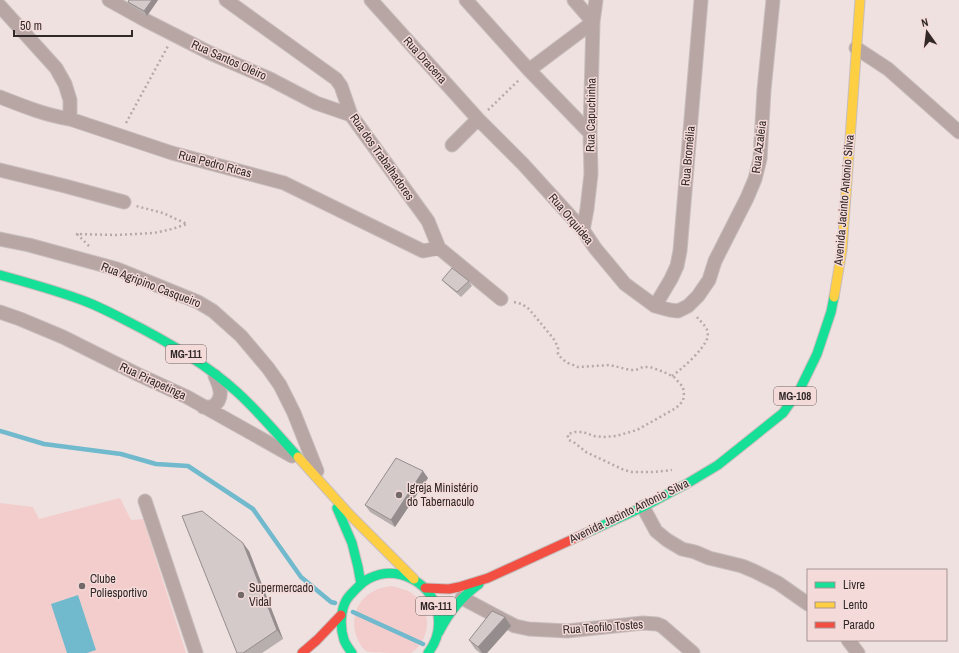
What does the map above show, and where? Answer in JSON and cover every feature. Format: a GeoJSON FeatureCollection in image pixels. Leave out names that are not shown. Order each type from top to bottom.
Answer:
{"type":"FeatureCollection","features":[{"type":"Feature","properties":{"kind":"main road","name":"Avenida Jacinto Antonio Silva"},"geometry":{"type":"LineString","coordinates":[[490,578],[643,507],[718,465],[783,413],[800,389],[817,354],[831,312],[842,250],[860,0]]}},
{"type":"Feature","properties":{"kind":"main road","name":"MG-111"},"geometry":{"type":"LineString","coordinates":[[0,275],[82,300],[119,317],[193,358],[236,391],[262,416],[379,546],[425,588],[435,601],[439,616],[439,632],[433,647],[428,653]]}},
{"type":"Feature","properties":{"kind":"main road","name":"MG-111"},"geometry":{"type":"LineString","coordinates":[[327,490],[352,543],[361,584]]}},
{"type":"Feature","properties":{"kind":"main road","name":"MG-111"},"geometry":{"type":"LineString","coordinates":[[352,653],[346,646],[341,631],[342,615],[347,599],[361,584],[370,578],[384,574],[399,574],[414,579]]}},
{"type":"Feature","properties":{"kind":"main road","name":"MG-108"},"geometry":{"type":"LineString","coordinates":[[425,588],[449,589],[490,578]]}},
{"type":"Feature","properties":{"kind":"main road","name":"MG-108"},"geometry":{"type":"LineString","coordinates":[[439,632],[444,620],[462,598],[490,578]]}},
{"type":"Feature","properties":{"kind":"main road"},"geometry":{"type":"LineString","coordinates":[[302,653],[342,615]]}},
{"type":"Feature","properties":{"kind":"street","name":"Rua Santos Oleiro"},"geometry":{"type":"LineString","coordinates":[[109,0],[210,53],[270,79],[316,103],[351,115]]}},
{"type":"Feature","properties":{"kind":"street","name":"Rua dos Trabalhadores"},"geometry":{"type":"LineString","coordinates":[[226,0],[336,79],[351,115],[428,221],[439,248]]}},
{"type":"Feature","properties":{"kind":"street","name":"Rua Dracena"},"geometry":{"type":"LineString","coordinates":[[372,0],[478,119]]}},
{"type":"Feature","properties":{"kind":"street"},"geometry":{"type":"LineString","coordinates":[[466,0],[529,70],[590,133]]}},
{"type":"Feature","properties":{"kind":"street"},"geometry":{"type":"LineString","coordinates":[[529,70],[593,22],[574,0]]}},
{"type":"Feature","properties":{"kind":"street","name":"Rua Capuchinha"},"geometry":{"type":"LineString","coordinates":[[583,230],[591,174],[590,133],[593,22],[596,0]]}},
{"type":"Feature","properties":{"kind":"street","name":"Rua Bromélia"},"geometry":{"type":"LineString","coordinates":[[655,306],[672,279],[677,266],[680,251],[701,0]]}},
{"type":"Feature","properties":{"kind":"street","name":"Rua Azaleia"},"geometry":{"type":"LineString","coordinates":[[688,306],[698,296],[709,280],[714,261],[747,198],[755,179],[760,159],[764,90],[773,0]]}},
{"type":"Feature","properties":{"kind":"street"},"geometry":{"type":"LineString","coordinates":[[0,6],[56,68],[65,84],[70,100],[70,119]]}},
{"type":"Feature","properties":{"kind":"street"},"geometry":{"type":"LineString","coordinates":[[856,48],[888,69],[959,132]]}},
{"type":"Feature","properties":{"kind":"street","name":"Rua Pedro Ricas"},"geometry":{"type":"LineString","coordinates":[[0,96],[23,106],[54,116],[70,119],[172,153],[284,183],[423,251],[439,248]]}},
{"type":"Feature","properties":{"kind":"street"},"geometry":{"type":"LineString","coordinates":[[452,145],[478,119]]}},
{"type":"Feature","properties":{"kind":"street","name":"Rua Orquidea"},"geometry":{"type":"LineString","coordinates":[[478,119],[523,164],[583,230],[595,248],[625,284],[655,306],[678,311],[688,306]]}},
{"type":"Feature","properties":{"kind":"street"},"geometry":{"type":"LineString","coordinates":[[0,170],[124,202]]}},
{"type":"Feature","properties":{"kind":"street","name":"Rua Agripino Casqueiro"},"geometry":{"type":"LineString","coordinates":[[0,239],[29,245],[116,269],[198,302],[213,311],[241,336],[280,385],[294,413],[304,441],[327,490]]}},
{"type":"Feature","properties":{"kind":"street"},"geometry":{"type":"LineString","coordinates":[[439,248],[501,299]]}},
{"type":"Feature","properties":{"kind":"street","name":"Rua Pirapetinga"},"geometry":{"type":"LineString","coordinates":[[0,312],[63,337],[176,392],[301,461]]}},
{"type":"Feature","properties":{"kind":"street"},"geometry":{"type":"LineString","coordinates":[[0,321],[20,319]]}},
{"type":"Feature","properties":{"kind":"street"},"geometry":{"type":"LineString","coordinates":[[203,407],[212,407],[219,400],[221,393],[214,374]]}},
{"type":"Feature","properties":{"kind":"street"},"geometry":{"type":"LineString","coordinates":[[145,501],[196,653]]}},
{"type":"Feature","properties":{"kind":"street"},"geometry":{"type":"LineString","coordinates":[[643,507],[656,531],[682,549],[748,569],[778,583],[807,603]]}},
{"type":"Feature","properties":{"kind":"street","name":"Rua Teofilo Tostes"},"geometry":{"type":"LineString","coordinates":[[462,598],[515,626],[529,629],[567,631],[643,623],[657,624],[662,626],[693,653]]}},
{"type":"Feature","properties":{"kind":"street"},"geometry":{"type":"LineString","coordinates":[[849,641],[858,653]]}},
{"type":"Feature","properties":{"kind":"path"},"geometry":{"type":"LineString","coordinates":[[119,135],[174,35]]}},
{"type":"Feature","properties":{"kind":"path"},"geometry":{"type":"LineString","coordinates":[[478,119],[529,70]]}},
{"type":"Feature","properties":{"kind":"path"},"geometry":{"type":"LineString","coordinates":[[90,247],[77,234],[116,235],[154,233],[187,224],[163,213],[124,202]]}},
{"type":"Feature","properties":{"kind":"path"},"geometry":{"type":"LineString","coordinates":[[522,304],[529,309],[552,338],[558,347],[558,354],[568,363],[578,367],[610,365],[630,370],[650,367],[674,377],[682,388],[684,395],[683,401],[676,408],[637,430],[616,436],[600,437],[583,432],[568,434],[569,440],[586,452],[618,468],[632,472],[644,472]]}},
{"type":"Feature","properties":{"kind":"path"},"geometry":{"type":"LineString","coordinates":[[672,376],[692,359],[702,348],[707,339],[708,334],[706,328],[688,306]]}},
{"type":"Feature","properties":{"kind":"shaded area","name":"Clube Poliesportivo"},"geometry":{"type":"Polygon","coordinates":[[[120,498],[131,520],[143,519],[186,653],[0,653],[0,503],[33,507],[39,519],[120,498]]]}},
{"type":"Feature","properties":{"kind":"shaded area"},"geometry":{"type":"Polygon","coordinates":[[[392,586],[410,592],[423,605],[426,613],[426,631],[418,647],[411,653],[368,652],[364,650],[357,638],[354,625],[356,611],[363,599],[368,595],[378,589],[392,586]]]}},
{"type":"Feature","properties":{"kind":"water"},"geometry":{"type":"Polygon","coordinates":[[[78,595],[96,650],[87,653],[67,653],[51,604],[78,595]]]}},
{"type":"Feature","properties":{"kind":"building"},"geometry":{"type":"Polygon","coordinates":[[[129,0],[152,0],[144,11],[128,2],[129,0]]]}},
{"type":"Feature","properties":{"kind":"building"},"geometry":{"type":"Polygon","coordinates":[[[452,268],[469,281],[457,292],[442,280],[452,268]]]}},
{"type":"Feature","properties":{"kind":"building","name":"Igreja Ministério do Tabernaculo"},"geometry":{"type":"Polygon","coordinates":[[[396,458],[423,471],[391,520],[365,505],[396,458]]]}},
{"type":"Feature","properties":{"kind":"building","name":"Supermercado Vidal"},"geometry":{"type":"Polygon","coordinates":[[[202,511],[243,543],[277,630],[243,653],[237,653],[182,516],[202,511]]]}},
{"type":"Feature","properties":{"kind":"building"},"geometry":{"type":"Polygon","coordinates":[[[492,611],[505,617],[478,647],[469,640],[492,611]]]}},
{"type":"Feature","properties":{"kind":"waterway"},"geometry":{"type":"LineString","coordinates":[[0,431],[44,444],[121,454],[156,464],[188,466],[253,509],[301,577],[331,602],[335,603]]}},
{"type":"Feature","properties":{"kind":"waterway"},"geometry":{"type":"LineString","coordinates":[[353,612],[423,644]]}},
{"type":"Feature","properties":{"kind":"traffic: fast"},"geometry":{"type":"LineString","coordinates":[[0,275],[55,291],[92,304],[170,344],[225,381],[261,416],[298,457]]}},
{"type":"Feature","properties":{"kind":"traffic: fast"},"geometry":{"type":"LineString","coordinates":[[584,534],[643,507],[718,465],[783,413],[800,389],[817,354],[831,312],[834,297]]}},
{"type":"Feature","properties":{"kind":"traffic: fast"},"geometry":{"type":"LineString","coordinates":[[337,508],[352,543],[361,584]]}},
{"type":"Feature","properties":{"kind":"traffic: fast"},"geometry":{"type":"LineString","coordinates":[[352,653],[345,642],[342,630],[341,619],[345,603],[350,595],[365,581],[380,574],[391,573],[411,578],[427,591],[433,600],[437,610],[439,627],[434,643],[428,653]]}},
{"type":"Feature","properties":{"kind":"traffic: fast"},"geometry":{"type":"LineString","coordinates":[[439,632],[456,605],[479,584]]}},
{"type":"Feature","properties":{"kind":"traffic: slow"},"geometry":{"type":"LineString","coordinates":[[834,297],[842,250],[860,0]]}},
{"type":"Feature","properties":{"kind":"traffic: slow"},"geometry":{"type":"LineString","coordinates":[[298,457],[350,515],[414,579]]}},
{"type":"Feature","properties":{"kind":"traffic: jam"},"geometry":{"type":"LineString","coordinates":[[425,588],[449,589],[488,578],[584,534]]}},
{"type":"Feature","properties":{"kind":"traffic: jam"},"geometry":{"type":"LineString","coordinates":[[302,653],[341,615]]}},
{"type":"Feature","properties":{"kind":"place","name":"Igreja Ministério do Tabernaculo"},"geometry":{"type":"Point","coordinates":[399,495]}},
{"type":"Feature","properties":{"kind":"place","name":"Clube Poliesportivo"},"geometry":{"type":"Point","coordinates":[82,586]}},
{"type":"Feature","properties":{"kind":"place","name":"Supermercado Vidal"},"geometry":{"type":"Point","coordinates":[241,595]}}]}
